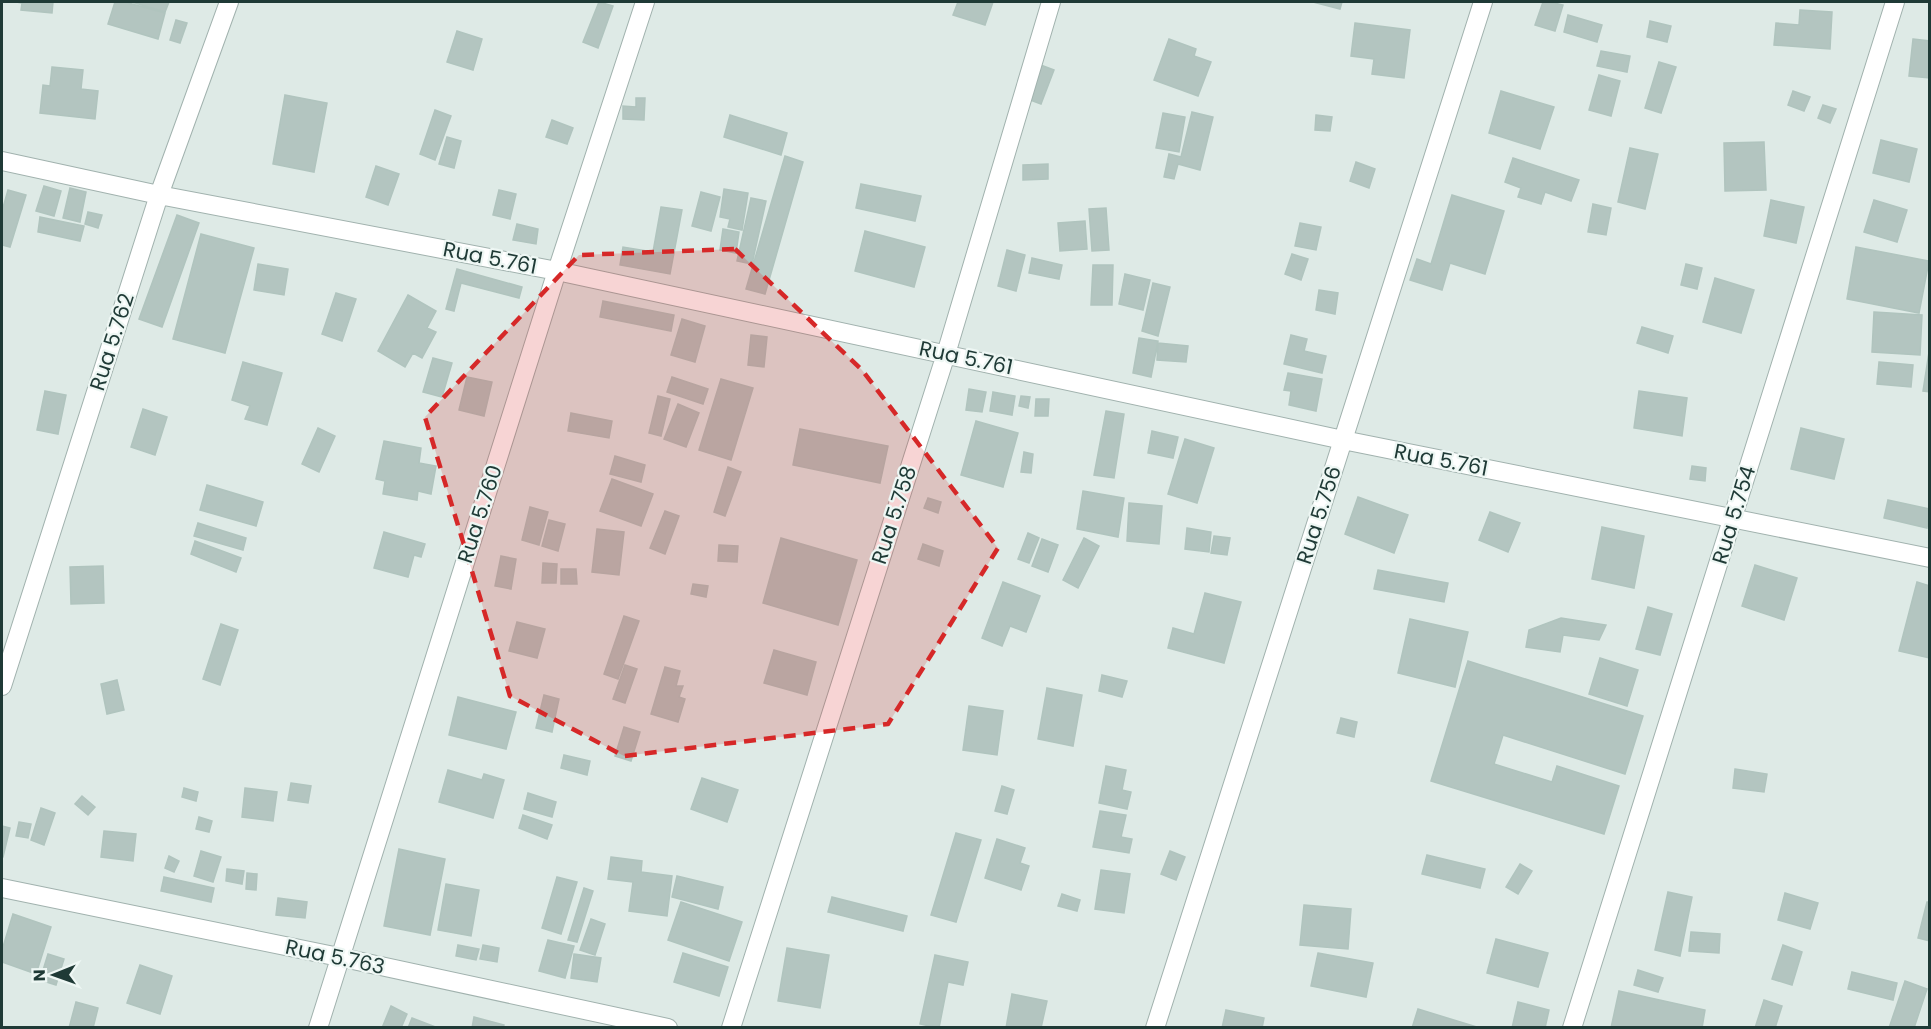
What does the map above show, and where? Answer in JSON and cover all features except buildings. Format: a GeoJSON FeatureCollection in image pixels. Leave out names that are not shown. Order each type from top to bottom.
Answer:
{"type":"FeatureCollection","features":[{"type":"Feature","properties":{"kind":"street","name":"Rua 5.762"},"geometry":{"type":"LineString","coordinates":[[2,686],[159,195],[230,2]]}},
{"type":"Feature","properties":{"kind":"street","name":"Rua 5.760"},"geometry":{"type":"LineString","coordinates":[[318,1028],[557,271],[645,2]]}},
{"type":"Feature","properties":{"kind":"street","name":"Rua 5.758"},"geometry":{"type":"LineString","coordinates":[[731,1028],[946,354],[1051,2]]}},
{"type":"Feature","properties":{"kind":"street","name":"Rua 5.756"},"geometry":{"type":"LineString","coordinates":[[1155,1028],[1483,2]]}},
{"type":"Feature","properties":{"kind":"street","name":"Rua 5.754"},"geometry":{"type":"LineString","coordinates":[[1572,1028],[1895,2]]}},
{"type":"Feature","properties":{"kind":"street","name":"Rua 5.761"},"geometry":{"type":"LineString","coordinates":[[2,161],[159,195],[557,271],[1343,440],[1929,558]]}},
{"type":"Feature","properties":{"kind":"street","name":"Rua 5.763"},"geometry":{"type":"LineString","coordinates":[[2,888],[339,957],[668,1028]]}},
{"type":"Feature","properties":{"kind":"highlighted area"},"geometry":{"type":"Polygon","coordinates":[[[735,249],[862,370],[998,548],[888,724],[624,756],[510,696],[425,417],[579,255],[735,249]]]}}]}
